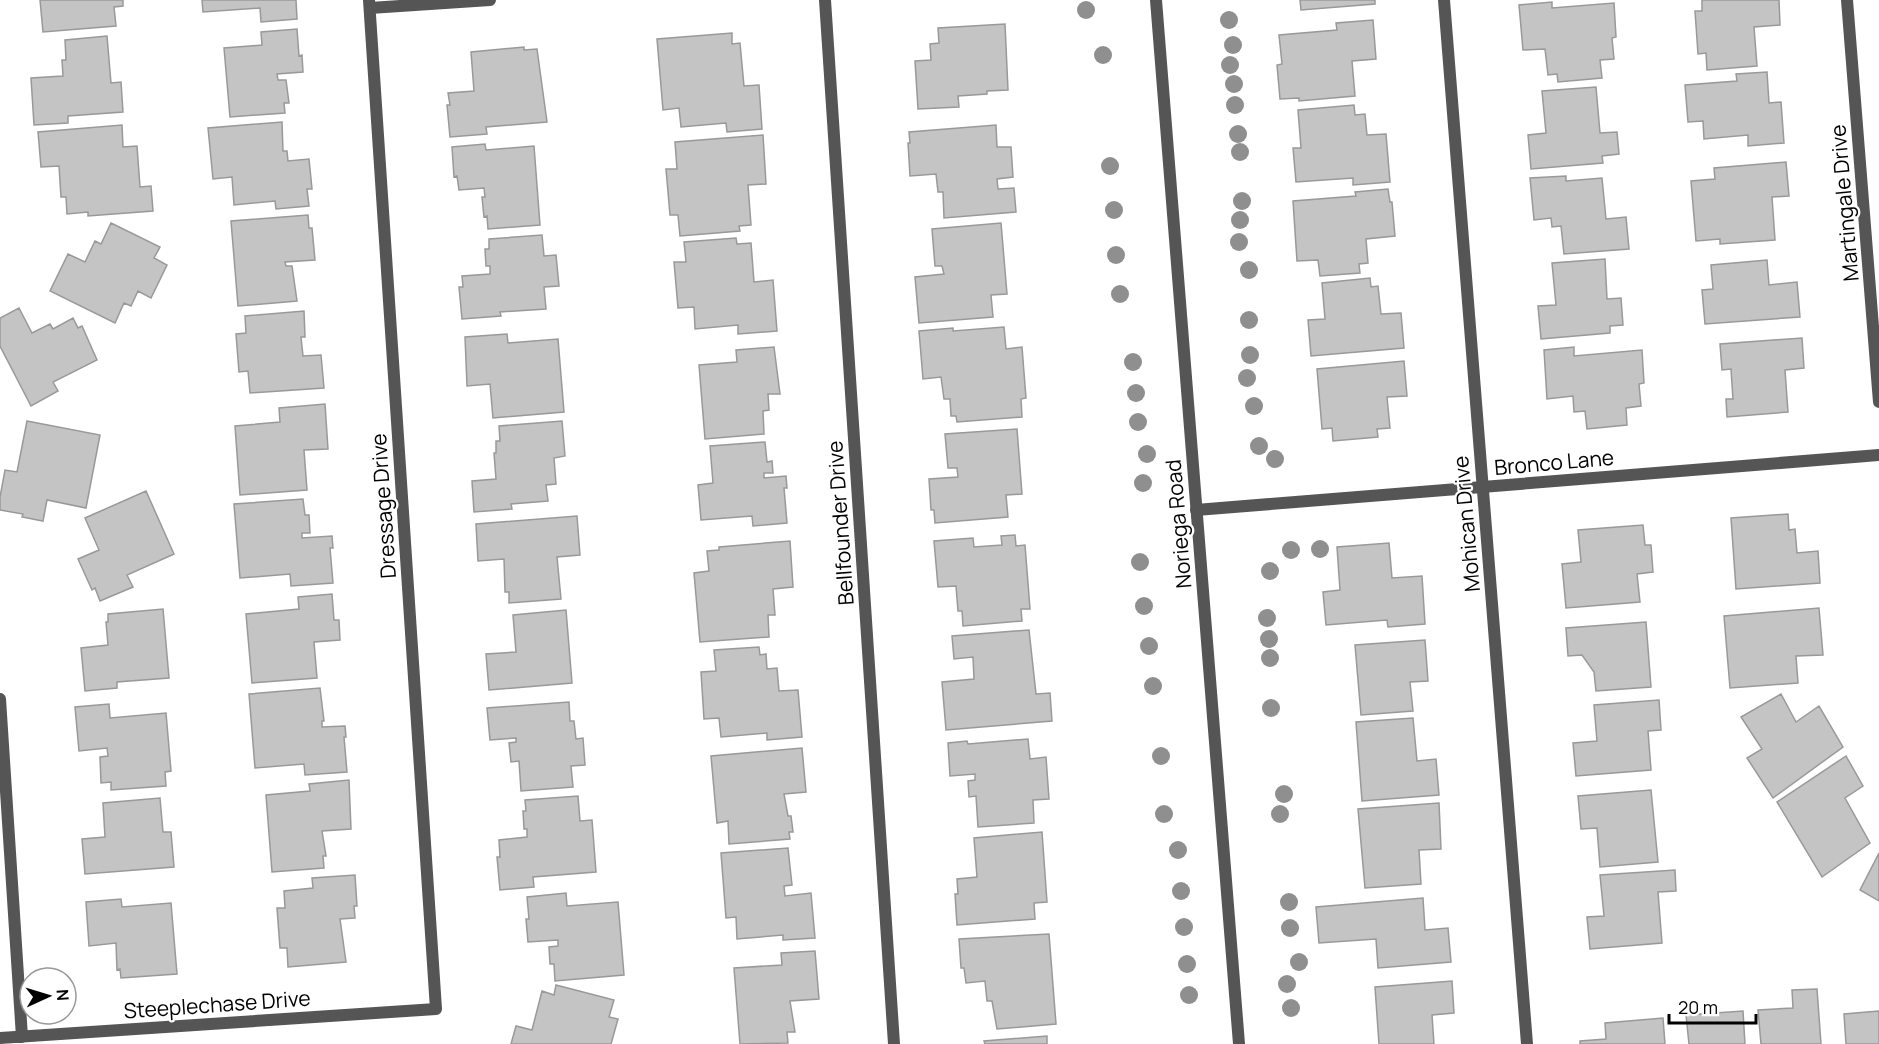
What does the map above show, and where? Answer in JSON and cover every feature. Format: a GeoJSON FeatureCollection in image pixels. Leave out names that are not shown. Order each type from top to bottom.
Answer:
{"type":"FeatureCollection","features":[{"type":"Feature","properties":{"kind":"street"},"geometry":{"type":"LineString","coordinates":[[369,4],[490,0]]}},
{"type":"Feature","properties":{"kind":"street","name":"Bellfounder Drive"},"geometry":{"type":"LineString","coordinates":[[825,0],[894,1044]]}},
{"type":"Feature","properties":{"kind":"street","name":"Noriega Road"},"geometry":{"type":"LineString","coordinates":[[1156,0],[1239,1044]]}},
{"type":"Feature","properties":{"kind":"street","name":"Mohican Drive"},"geometry":{"type":"LineString","coordinates":[[1444,0],[1527,1044]]}},
{"type":"Feature","properties":{"kind":"street","name":"Martingale Drive"},"geometry":{"type":"LineString","coordinates":[[1847,0],[1879,402]]}},
{"type":"Feature","properties":{"kind":"street","name":"Dressage Drive"},"geometry":{"type":"LineString","coordinates":[[369,4],[436,1009]]}},
{"type":"Feature","properties":{"kind":"street","name":"Bronco Lane"},"geometry":{"type":"LineString","coordinates":[[1196,510],[1879,455]]}},
{"type":"Feature","properties":{"kind":"street"},"geometry":{"type":"LineString","coordinates":[[0,699],[22,1036]]}},
{"type":"Feature","properties":{"kind":"street","name":"Steeplechase Drive"},"geometry":{"type":"LineString","coordinates":[[0,1038],[436,1009]]}},
{"type":"Feature","properties":{"kind":"building"},"geometry":{"type":"Polygon","coordinates":[[[40,0],[123,0],[123,6],[114,7],[116,26],[43,32],[40,0]]]}},
{"type":"Feature","properties":{"kind":"building"},"geometry":{"type":"Polygon","coordinates":[[[202,0],[296,0],[297,19],[261,22],[260,8],[203,12],[202,0]]]}},
{"type":"Feature","properties":{"kind":"building"},"geometry":{"type":"Polygon","coordinates":[[[1300,0],[1375,0],[1375,4],[1301,10],[1300,0]]]}},
{"type":"Feature","properties":{"kind":"building"},"geometry":{"type":"Polygon","coordinates":[[[1702,0],[1779,0],[1780,25],[1754,27],[1757,66],[1707,70],[1706,53],[1698,54],[1695,11],[1702,11],[1702,0]]]}},
{"type":"Feature","properties":{"kind":"building"},"geometry":{"type":"Polygon","coordinates":[[[1552,2],[1552,8],[1614,3],[1616,37],[1612,38],[1614,59],[1600,60],[1602,78],[1558,82],[1557,74],[1548,75],[1545,49],[1523,50],[1519,5],[1552,2]]]}},
{"type":"Feature","properties":{"kind":"building"},"geometry":{"type":"Polygon","coordinates":[[[1373,20],[1376,59],[1352,61],[1355,96],[1299,101],[1299,98],[1280,99],[1277,65],[1282,64],[1279,35],[1337,30],[1336,23],[1373,20]]]}},
{"type":"Feature","properties":{"kind":"building"},"geometry":{"type":"Polygon","coordinates":[[[1005,24],[1008,90],[958,96],[959,107],[918,109],[915,61],[931,60],[930,44],[939,43],[938,28],[1005,24]]]}},
{"type":"Feature","properties":{"kind":"building"},"geometry":{"type":"Polygon","coordinates":[[[297,29],[303,72],[277,74],[278,80],[286,80],[289,103],[284,103],[285,113],[230,117],[224,48],[262,45],[261,32],[297,29]]]}},
{"type":"Feature","properties":{"kind":"building"},"geometry":{"type":"Polygon","coordinates":[[[732,33],[732,44],[740,43],[744,86],[759,85],[762,129],[727,132],[726,123],[681,127],[679,108],[663,110],[657,39],[732,33]]]}},
{"type":"Feature","properties":{"kind":"building"},"geometry":{"type":"Polygon","coordinates":[[[107,36],[111,83],[121,82],[123,112],[68,116],[68,123],[34,125],[31,78],[63,76],[62,60],[66,60],[65,40],[107,36]]]}},
{"type":"Feature","properties":{"kind":"building"},"geometry":{"type":"Polygon","coordinates":[[[524,47],[524,50],[537,49],[547,122],[486,127],[487,134],[450,137],[448,93],[474,91],[471,52],[524,47]]]}},
{"type":"Feature","properties":{"kind":"building"},"geometry":{"type":"Polygon","coordinates":[[[1767,72],[1769,103],[1781,102],[1784,143],[1748,146],[1748,135],[1704,139],[1703,121],[1688,122],[1685,85],[1737,81],[1736,74],[1767,72]]]}},
{"type":"Feature","properties":{"kind":"building"},"geometry":{"type":"Polygon","coordinates":[[[1596,87],[1600,133],[1617,132],[1619,154],[1602,156],[1603,163],[1531,169],[1528,135],[1546,133],[1542,91],[1596,87]]]}},
{"type":"Feature","properties":{"kind":"building"},"geometry":{"type":"Polygon","coordinates":[[[1354,105],[1355,115],[1365,114],[1367,135],[1386,134],[1390,182],[1353,185],[1353,178],[1296,182],[1293,148],[1301,148],[1298,110],[1354,105]]]}},
{"type":"Feature","properties":{"kind":"building"},"geometry":{"type":"Polygon","coordinates":[[[282,122],[283,151],[287,151],[288,161],[309,159],[312,189],[307,189],[309,206],[276,209],[275,201],[234,205],[232,177],[213,179],[208,128],[282,122]]]}},
{"type":"Feature","properties":{"kind":"building"},"geometry":{"type":"Polygon","coordinates":[[[122,125],[123,147],[137,146],[140,187],[151,186],[153,211],[88,216],[88,212],[67,214],[66,197],[61,197],[59,166],[41,167],[38,132],[122,125]]]}},
{"type":"Feature","properties":{"kind":"building"},"geometry":{"type":"Polygon","coordinates":[[[996,125],[997,147],[1011,147],[1013,177],[997,179],[998,189],[1014,188],[1016,212],[944,218],[943,192],[938,192],[936,174],[910,176],[909,132],[996,125]]]}},
{"type":"Feature","properties":{"kind":"building"},"geometry":{"type":"Polygon","coordinates":[[[763,135],[766,184],[748,185],[751,225],[739,226],[740,231],[680,236],[678,215],[670,215],[666,169],[677,169],[675,142],[763,135]]]}},
{"type":"Feature","properties":{"kind":"building"},"geometry":{"type":"Polygon","coordinates":[[[485,144],[486,150],[534,146],[540,225],[488,229],[482,197],[485,197],[484,188],[459,190],[457,176],[454,177],[452,147],[485,144]]]}},
{"type":"Feature","properties":{"kind":"building"},"geometry":{"type":"Polygon","coordinates":[[[1786,162],[1789,196],[1772,197],[1775,240],[1720,244],[1720,239],[1696,241],[1691,181],[1715,179],[1714,168],[1786,162]]]}},
{"type":"Feature","properties":{"kind":"building"},"geometry":{"type":"Polygon","coordinates":[[[1566,176],[1566,181],[1602,178],[1606,219],[1626,217],[1629,249],[1564,254],[1561,226],[1552,227],[1551,218],[1534,220],[1530,178],[1566,176]]]}},
{"type":"Feature","properties":{"kind":"building"},"geometry":{"type":"Polygon","coordinates":[[[1388,189],[1390,202],[1392,202],[1395,236],[1366,239],[1368,263],[1359,264],[1360,273],[1320,276],[1318,260],[1297,261],[1293,201],[1356,196],[1355,192],[1388,189]]]}},
{"type":"Feature","properties":{"kind":"building"},"geometry":{"type":"Polygon","coordinates":[[[308,215],[309,228],[312,228],[315,260],[285,262],[286,266],[292,266],[297,301],[238,306],[231,221],[308,215]]]}},
{"type":"Feature","properties":{"kind":"building"},"geometry":{"type":"Polygon","coordinates":[[[111,223],[160,247],[154,258],[167,265],[151,298],[138,291],[131,306],[124,303],[115,323],[50,291],[68,254],[85,262],[95,241],[101,244],[111,223]]]}},
{"type":"Feature","properties":{"kind":"building"},"geometry":{"type":"Polygon","coordinates":[[[1001,223],[1007,294],[991,295],[993,317],[919,323],[915,277],[944,274],[942,266],[935,266],[932,229],[1001,223]]]}},
{"type":"Feature","properties":{"kind":"building"},"geometry":{"type":"Polygon","coordinates":[[[542,235],[544,256],[556,255],[559,286],[544,287],[546,309],[500,312],[501,316],[462,319],[459,287],[463,287],[462,276],[490,274],[490,266],[486,266],[485,249],[489,249],[489,239],[542,235]]]}},
{"type":"Feature","properties":{"kind":"building"},"geometry":{"type":"Polygon","coordinates":[[[736,238],[737,244],[751,243],[754,282],[773,280],[777,331],[738,334],[738,325],[695,329],[694,307],[678,308],[674,262],[686,262],[684,242],[736,238]]]}},
{"type":"Feature","properties":{"kind":"building"},"geometry":{"type":"Polygon","coordinates":[[[1605,259],[1607,299],[1621,298],[1623,325],[1610,326],[1610,333],[1541,339],[1538,306],[1556,305],[1552,263],[1605,259]]]}},
{"type":"Feature","properties":{"kind":"building"},"geometry":{"type":"Polygon","coordinates":[[[1767,260],[1769,285],[1797,282],[1800,317],[1705,324],[1702,290],[1713,289],[1711,265],[1767,260]]]}},
{"type":"Feature","properties":{"kind":"building"},"geometry":{"type":"Polygon","coordinates":[[[1370,278],[1371,287],[1378,286],[1381,314],[1401,313],[1404,348],[1311,356],[1308,320],[1325,319],[1322,283],[1370,278]]]}},
{"type":"Feature","properties":{"kind":"building"},"geometry":{"type":"Polygon","coordinates":[[[19,308],[32,333],[50,324],[53,329],[73,318],[78,328],[82,326],[97,360],[53,382],[58,391],[31,406],[0,346],[0,318],[19,308]]]}},
{"type":"Feature","properties":{"kind":"building"},"geometry":{"type":"Polygon","coordinates":[[[304,311],[305,337],[301,337],[303,356],[321,355],[324,388],[250,393],[248,371],[239,372],[236,334],[246,333],[245,316],[304,311]]]}},
{"type":"Feature","properties":{"kind":"building"},"geometry":{"type":"Polygon","coordinates":[[[1004,327],[1006,349],[1022,347],[1026,398],[1021,399],[1022,417],[957,422],[956,416],[951,416],[950,399],[944,399],[941,377],[923,379],[919,331],[1004,327]]]}},
{"type":"Feature","properties":{"kind":"building"},"geometry":{"type":"Polygon","coordinates":[[[507,334],[508,343],[558,339],[564,412],[493,418],[490,384],[467,386],[465,337],[507,334]]]}},
{"type":"Feature","properties":{"kind":"building"},"geometry":{"type":"Polygon","coordinates":[[[1802,338],[1804,368],[1785,370],[1788,412],[1727,417],[1726,399],[1733,399],[1731,369],[1722,370],[1720,344],[1802,338]]]}},
{"type":"Feature","properties":{"kind":"building"},"geometry":{"type":"Polygon","coordinates":[[[774,347],[780,394],[768,394],[769,410],[763,411],[764,434],[705,439],[699,365],[737,362],[736,350],[774,347]]]}},
{"type":"Feature","properties":{"kind":"building"},"geometry":{"type":"Polygon","coordinates":[[[1574,347],[1574,356],[1642,350],[1644,383],[1639,384],[1641,406],[1626,408],[1627,425],[1587,429],[1585,411],[1574,412],[1573,396],[1547,399],[1544,350],[1574,347]]]}},
{"type":"Feature","properties":{"kind":"building"},"geometry":{"type":"Polygon","coordinates":[[[1404,361],[1407,396],[1387,397],[1390,428],[1377,429],[1378,437],[1333,441],[1332,428],[1322,429],[1317,369],[1404,361]]]}},
{"type":"Feature","properties":{"kind":"building"},"geometry":{"type":"Polygon","coordinates":[[[325,404],[328,449],[304,450],[307,490],[240,495],[235,426],[280,422],[279,408],[325,404]]]}},
{"type":"Feature","properties":{"kind":"building"},"geometry":{"type":"Polygon","coordinates":[[[27,421],[100,435],[86,508],[47,500],[43,521],[22,517],[23,514],[0,510],[5,470],[17,472],[27,421]]]}},
{"type":"Feature","properties":{"kind":"building"},"geometry":{"type":"Polygon","coordinates":[[[562,421],[565,456],[554,458],[556,484],[546,485],[548,501],[511,504],[512,509],[474,512],[472,481],[496,479],[494,453],[496,453],[496,441],[500,441],[499,426],[562,421]]]}},
{"type":"Feature","properties":{"kind":"building"},"geometry":{"type":"Polygon","coordinates":[[[1017,429],[1022,494],[1006,495],[1008,517],[935,523],[934,510],[931,510],[929,479],[958,477],[957,468],[948,468],[945,434],[1017,429]]]}},
{"type":"Feature","properties":{"kind":"building"},"geometry":{"type":"Polygon","coordinates":[[[765,442],[767,462],[772,461],[773,473],[764,473],[764,478],[786,476],[787,488],[784,488],[787,523],[753,526],[752,516],[701,520],[698,485],[713,483],[710,446],[765,442]]]}},
{"type":"Feature","properties":{"kind":"building"},"geometry":{"type":"Polygon","coordinates":[[[146,491],[174,554],[127,575],[133,587],[100,601],[95,588],[92,590],[78,559],[99,550],[85,518],[146,491]]]}},
{"type":"Feature","properties":{"kind":"building"},"geometry":{"type":"Polygon","coordinates":[[[303,499],[305,515],[309,515],[310,533],[302,533],[302,538],[332,536],[333,548],[330,548],[333,583],[291,586],[290,574],[240,578],[234,504],[303,499]]]}},
{"type":"Feature","properties":{"kind":"building"},"geometry":{"type":"Polygon","coordinates":[[[1788,514],[1789,530],[1795,529],[1797,553],[1818,551],[1820,583],[1736,589],[1731,518],[1788,514]]]}},
{"type":"Feature","properties":{"kind":"building"},"geometry":{"type":"Polygon","coordinates":[[[577,516],[580,555],[557,557],[561,599],[509,603],[509,592],[505,592],[504,559],[478,561],[476,524],[577,516]]]}},
{"type":"Feature","properties":{"kind":"building"},"geometry":{"type":"Polygon","coordinates":[[[1643,525],[1645,545],[1651,545],[1653,572],[1637,574],[1640,602],[1566,608],[1562,564],[1581,562],[1578,530],[1643,525]]]}},
{"type":"Feature","properties":{"kind":"building"},"geometry":{"type":"Polygon","coordinates":[[[1015,535],[1016,546],[1025,545],[1030,609],[1021,609],[1022,621],[963,626],[962,611],[958,611],[956,586],[938,587],[934,541],[973,538],[974,547],[1002,545],[1001,536],[1015,535]]]}},
{"type":"Feature","properties":{"kind":"building"},"geometry":{"type":"Polygon","coordinates":[[[790,541],[793,587],[773,589],[775,615],[768,615],[769,637],[700,642],[694,573],[709,571],[707,551],[719,550],[719,547],[790,541]]]}},
{"type":"Feature","properties":{"kind":"building"},"geometry":{"type":"Polygon","coordinates":[[[1389,543],[1392,578],[1422,576],[1425,624],[1388,627],[1387,620],[1326,625],[1323,592],[1340,590],[1337,547],[1389,543]]]}},
{"type":"Feature","properties":{"kind":"building"},"geometry":{"type":"Polygon","coordinates":[[[332,594],[334,620],[339,620],[340,640],[314,642],[317,678],[252,683],[246,614],[299,609],[298,597],[332,594]]]}},
{"type":"Feature","properties":{"kind":"building"},"geometry":{"type":"Polygon","coordinates":[[[1819,608],[1823,655],[1796,656],[1798,683],[1730,688],[1724,616],[1819,608]]]}},
{"type":"Feature","properties":{"kind":"building"},"geometry":{"type":"Polygon","coordinates":[[[163,609],[169,678],[117,682],[117,688],[85,691],[81,648],[108,645],[106,622],[108,622],[108,614],[163,609]]]}},
{"type":"Feature","properties":{"kind":"building"},"geometry":{"type":"Polygon","coordinates":[[[566,610],[572,683],[489,690],[486,654],[516,652],[513,615],[566,610]]]}},
{"type":"Feature","properties":{"kind":"building"},"geometry":{"type":"Polygon","coordinates":[[[1646,622],[1651,687],[1596,691],[1594,672],[1582,655],[1568,656],[1566,628],[1646,622]]]}},
{"type":"Feature","properties":{"kind":"building"},"geometry":{"type":"Polygon","coordinates":[[[1029,630],[1036,694],[1050,693],[1052,721],[946,730],[942,682],[974,679],[973,657],[954,659],[952,636],[1029,630]]]}},
{"type":"Feature","properties":{"kind":"building"},"geometry":{"type":"Polygon","coordinates":[[[1425,640],[1428,681],[1410,682],[1413,711],[1361,715],[1355,645],[1425,640]]]}},
{"type":"Feature","properties":{"kind":"building"},"geometry":{"type":"Polygon","coordinates":[[[759,647],[760,655],[766,654],[767,669],[777,668],[779,691],[798,690],[802,737],[767,740],[767,733],[721,737],[719,718],[704,719],[701,672],[716,671],[714,650],[759,647]]]}},
{"type":"Feature","properties":{"kind":"building"},"geometry":{"type":"Polygon","coordinates":[[[320,688],[324,721],[322,721],[322,727],[345,726],[347,772],[305,775],[304,764],[255,768],[249,694],[320,688]]]}},
{"type":"Feature","properties":{"kind":"building"},"geometry":{"type":"Polygon","coordinates":[[[1781,694],[1796,722],[1819,706],[1843,747],[1773,798],[1747,758],[1762,749],[1741,717],[1781,694]]]}},
{"type":"Feature","properties":{"kind":"building"},"geometry":{"type":"Polygon","coordinates":[[[1659,700],[1661,730],[1648,731],[1651,770],[1576,776],[1573,743],[1597,741],[1594,705],[1659,700]]]}},
{"type":"Feature","properties":{"kind":"building"},"geometry":{"type":"Polygon","coordinates":[[[569,702],[570,721],[574,721],[576,739],[583,738],[585,765],[571,766],[573,787],[521,791],[519,761],[511,762],[509,743],[516,742],[516,738],[490,740],[487,708],[569,702]]]}},
{"type":"Feature","properties":{"kind":"building"},"geometry":{"type":"Polygon","coordinates":[[[109,704],[110,718],[166,713],[171,771],[165,772],[166,786],[111,790],[111,782],[101,783],[100,757],[108,756],[107,748],[79,751],[75,707],[109,704]]]}},
{"type":"Feature","properties":{"kind":"building"},"geometry":{"type":"Polygon","coordinates":[[[1413,718],[1417,761],[1436,759],[1439,795],[1362,801],[1356,722],[1413,718]]]}},
{"type":"Feature","properties":{"kind":"building"},"geometry":{"type":"Polygon","coordinates":[[[1028,739],[1030,759],[1046,757],[1049,799],[1033,800],[1034,823],[978,827],[976,796],[969,797],[968,781],[975,780],[975,774],[950,776],[948,743],[967,741],[968,744],[1028,739]]]}},
{"type":"Feature","properties":{"kind":"building"},"geometry":{"type":"Polygon","coordinates":[[[802,748],[806,792],[784,794],[788,816],[791,816],[793,832],[789,832],[790,839],[729,844],[728,821],[717,823],[711,756],[802,748]]]}},
{"type":"Feature","properties":{"kind":"building"},"geometry":{"type":"Polygon","coordinates":[[[1846,756],[1863,786],[1845,798],[1870,843],[1822,877],[1777,802],[1846,756]]]}},
{"type":"Feature","properties":{"kind":"building"},"geometry":{"type":"Polygon","coordinates":[[[349,780],[351,829],[322,831],[326,856],[323,856],[324,868],[272,872],[266,795],[310,791],[309,784],[349,780]]]}},
{"type":"Feature","properties":{"kind":"building"},"geometry":{"type":"Polygon","coordinates":[[[1651,790],[1658,862],[1600,867],[1597,828],[1581,829],[1578,796],[1651,790]]]}},
{"type":"Feature","properties":{"kind":"building"},"geometry":{"type":"Polygon","coordinates":[[[578,796],[580,821],[592,820],[596,872],[533,877],[534,887],[500,890],[497,857],[500,857],[499,840],[527,837],[523,811],[526,811],[525,800],[578,796]]]}},
{"type":"Feature","properties":{"kind":"building"},"geometry":{"type":"Polygon","coordinates":[[[160,798],[163,832],[171,832],[174,867],[85,874],[82,839],[105,837],[103,803],[160,798]]]}},
{"type":"Feature","properties":{"kind":"building"},"geometry":{"type":"Polygon","coordinates":[[[1439,803],[1441,849],[1419,850],[1421,884],[1365,888],[1358,809],[1439,803]]]}},
{"type":"Feature","properties":{"kind":"building"},"geometry":{"type":"Polygon","coordinates":[[[1042,832],[1047,902],[1034,903],[1035,919],[957,925],[955,894],[958,894],[957,879],[977,877],[974,838],[1042,832]]]}},
{"type":"Feature","properties":{"kind":"building"},"geometry":{"type":"Polygon","coordinates":[[[788,848],[792,885],[784,886],[785,896],[811,893],[815,938],[783,940],[783,935],[737,939],[736,917],[726,918],[721,853],[788,848]]]}},
{"type":"Feature","properties":{"kind":"building"},"geometry":{"type":"Polygon","coordinates":[[[1879,853],[1879,901],[1860,890],[1879,853]]]}},
{"type":"Feature","properties":{"kind":"building"},"geometry":{"type":"Polygon","coordinates":[[[1675,870],[1676,891],[1658,892],[1662,943],[1590,949],[1587,917],[1604,916],[1600,875],[1675,870]]]}},
{"type":"Feature","properties":{"kind":"building"},"geometry":{"type":"Polygon","coordinates":[[[355,875],[357,906],[354,906],[355,918],[340,919],[346,962],[288,967],[287,948],[280,948],[277,908],[285,908],[284,891],[313,888],[312,878],[355,875]]]}},
{"type":"Feature","properties":{"kind":"building"},"geometry":{"type":"Polygon","coordinates":[[[566,893],[567,906],[618,902],[624,975],[555,981],[554,964],[550,964],[549,947],[558,946],[558,940],[528,942],[527,897],[566,893]]]}},
{"type":"Feature","properties":{"kind":"building"},"geometry":{"type":"Polygon","coordinates":[[[1423,898],[1425,930],[1448,928],[1451,962],[1378,968],[1376,939],[1319,943],[1316,907],[1423,898]]]}},
{"type":"Feature","properties":{"kind":"building"},"geometry":{"type":"Polygon","coordinates":[[[121,899],[122,907],[171,903],[177,974],[121,978],[120,969],[117,970],[116,943],[89,946],[86,902],[121,899]]]}},
{"type":"Feature","properties":{"kind":"building"},"geometry":{"type":"Polygon","coordinates":[[[1049,934],[1056,1024],[997,1029],[992,1001],[987,1001],[985,981],[966,983],[964,968],[961,968],[959,939],[1049,934]]]}},
{"type":"Feature","properties":{"kind":"building"},"geometry":{"type":"Polygon","coordinates":[[[815,951],[819,999],[790,1001],[795,1032],[787,1032],[788,1043],[740,1044],[734,968],[782,965],[781,953],[815,951]]]}},
{"type":"Feature","properties":{"kind":"building"},"geometry":{"type":"Polygon","coordinates":[[[1452,981],[1454,1013],[1432,1015],[1434,1044],[1379,1044],[1375,987],[1452,981]]]}},
{"type":"Feature","properties":{"kind":"building"},"geometry":{"type":"Polygon","coordinates":[[[556,985],[614,1000],[609,1017],[618,1019],[611,1044],[511,1044],[516,1026],[532,1030],[542,991],[554,995],[556,985]]]}},
{"type":"Feature","properties":{"kind":"building"},"geometry":{"type":"Polygon","coordinates":[[[1817,989],[1821,1044],[1761,1044],[1758,1010],[1793,1008],[1792,990],[1817,989]]]}},
{"type":"Feature","properties":{"kind":"building"},"geometry":{"type":"Polygon","coordinates":[[[1743,1011],[1745,1044],[1689,1044],[1686,1015],[1743,1011]]]}},
{"type":"Feature","properties":{"kind":"building"},"geometry":{"type":"Polygon","coordinates":[[[1879,1011],[1879,1044],[1846,1044],[1844,1014],[1879,1011]]]}},
{"type":"Feature","properties":{"kind":"building"},"geometry":{"type":"Polygon","coordinates":[[[1663,1018],[1665,1044],[1580,1044],[1580,1041],[1606,1039],[1605,1023],[1663,1018]]]}},
{"type":"Feature","properties":{"kind":"building"},"geometry":{"type":"Polygon","coordinates":[[[1047,1036],[1047,1044],[985,1044],[984,1041],[1047,1036]]]}}]}
